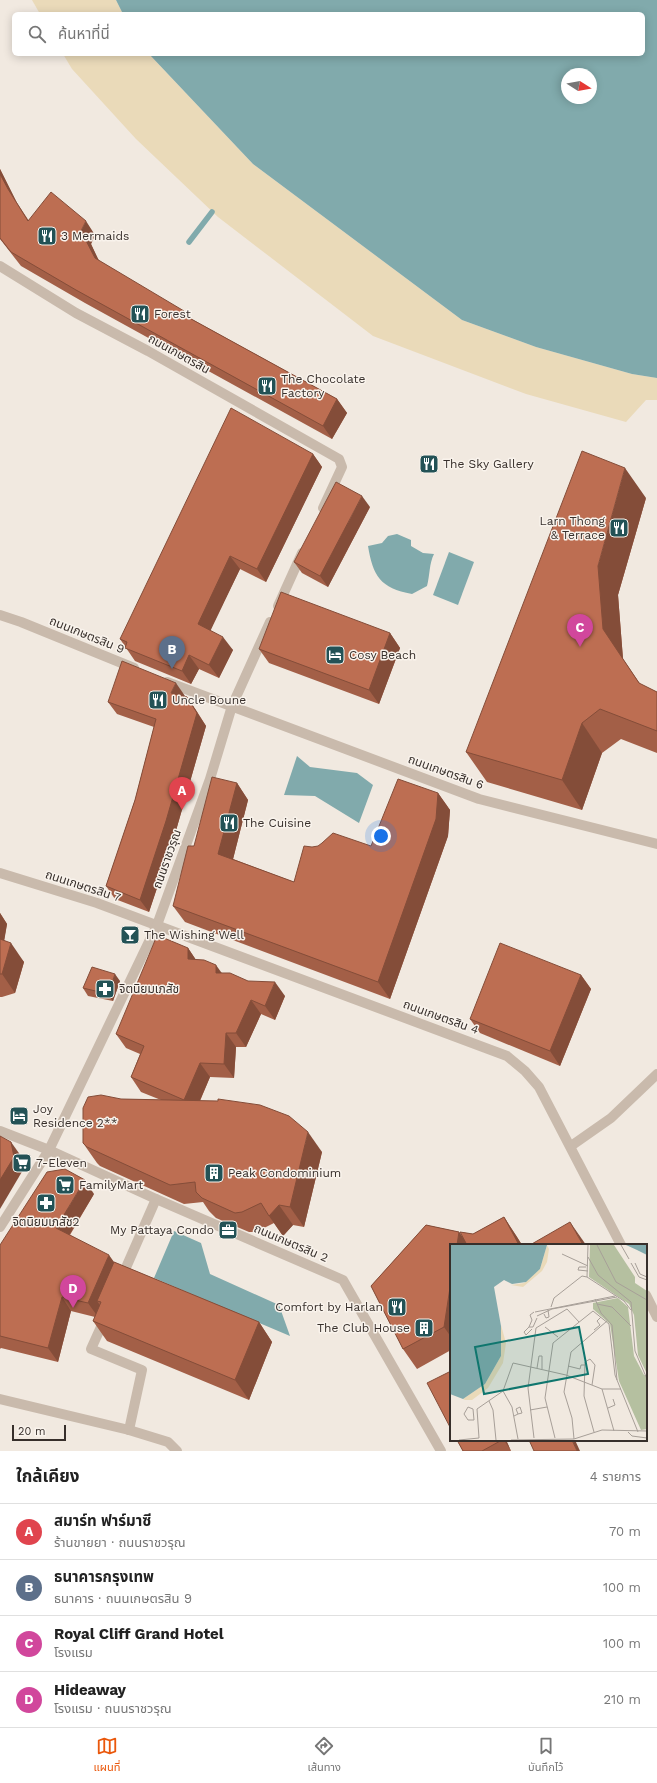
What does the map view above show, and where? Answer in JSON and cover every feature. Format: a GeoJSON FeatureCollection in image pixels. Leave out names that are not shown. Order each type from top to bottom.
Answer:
{"type":"FeatureCollection","features":[{"type":"Feature","properties":{"kind":"street","name":"ถนนเกษตรสิน"},"geometry":{"type":"LineString","coordinates":[[0,266],[76,313],[148,351],[339,459],[342,467],[319,518]]}},
{"type":"Feature","properties":{"kind":"street","name":"ถนนราชวรุณ"},"geometry":{"type":"LineString","coordinates":[[0,1227],[49,1150],[157,925],[210,779],[232,706],[305,547]]}},
{"type":"Feature","properties":{"kind":"street","name":"ถนนเกษตรสิน 9"},"geometry":{"type":"LineString","coordinates":[[0,615],[21,622],[146,674]]}},
{"type":"Feature","properties":{"kind":"street"},"geometry":{"type":"LineString","coordinates":[[161,680],[232,706]]}},
{"type":"Feature","properties":{"kind":"street","name":"ถนนเกษตรสิน 6"},"geometry":{"type":"LineString","coordinates":[[232,706],[479,799],[657,844]]}},
{"type":"Feature","properties":{"kind":"street","name":"ถนนเกษตรสิน 7"},"geometry":{"type":"LineString","coordinates":[[0,873],[97,903],[157,925]]}},
{"type":"Feature","properties":{"kind":"street","name":"ถนนเกษตรสิน 4"},"geometry":{"type":"LineString","coordinates":[[157,925],[507,1056],[525,1071],[539,1088],[571,1146],[620,1244]]}},
{"type":"Feature","properties":{"kind":"street"},"geometry":{"type":"LineString","coordinates":[[571,1146],[611,1118],[657,1074]]}},
{"type":"Feature","properties":{"kind":"street","name":"ถนนเกษตรสิน 2"},"geometry":{"type":"LineString","coordinates":[[0,1131],[49,1150],[156,1199],[343,1280],[441,1451]]}},
{"type":"Feature","properties":{"kind":"street"},"geometry":{"type":"LineString","coordinates":[[119,1285],[156,1199]]}},
{"type":"Feature","properties":{"kind":"street"},"geometry":{"type":"LineString","coordinates":[[647,1297],[657,1317]]}},
{"type":"Feature","properties":{"kind":"street"},"geometry":{"type":"LineString","coordinates":[[110,1306],[91,1349],[142,1370],[130,1430]]}},
{"type":"Feature","properties":{"kind":"street"},"geometry":{"type":"LineString","coordinates":[[0,1398],[130,1430],[168,1442],[177,1451]]}},
{"type":"Feature","properties":{"kind":"sand"},"geometry":{"type":"Polygon","coordinates":[[[32,0],[116,0],[122,12],[39,12],[32,0]]]}},
{"type":"Feature","properties":{"kind":"sand"},"geometry":{"type":"Polygon","coordinates":[[[64,56],[151,56],[253,164],[462,320],[536,347],[632,374],[657,378],[657,400],[646,400],[626,422],[526,394],[373,336],[218,217],[136,139],[72,69],[64,56]]]}},
{"type":"Feature","properties":{"kind":"water"},"geometry":{"type":"Polygon","coordinates":[[[116,0],[657,0],[657,378],[632,374],[536,347],[462,320],[253,164],[151,56],[645,56],[645,12],[122,12],[116,0]]]}},
{"type":"Feature","properties":{"kind":"water"},"geometry":{"type":"Polygon","coordinates":[[[397,534],[411,540],[411,546],[423,553],[434,554],[431,562],[427,586],[412,594],[392,588],[385,584],[380,579],[372,565],[368,546],[382,543],[388,536],[397,534]]]}},
{"type":"Feature","properties":{"kind":"water"},"geometry":{"type":"Polygon","coordinates":[[[449,552],[474,562],[458,605],[433,595],[449,552]]]}},
{"type":"Feature","properties":{"kind":"water"},"geometry":{"type":"Polygon","coordinates":[[[297,756],[310,767],[357,773],[373,785],[359,823],[315,796],[284,795],[297,756]]]}},
{"type":"Feature","properties":{"kind":"water"},"geometry":{"type":"Polygon","coordinates":[[[174,1231],[201,1243],[210,1274],[279,1305],[290,1336],[154,1278],[174,1231]]]}},
{"type":"Feature","properties":{"kind":"building"},"geometry":{"type":"Polygon","coordinates":[[[0,174],[28,221],[51,192],[86,221],[81,231],[95,258],[184,311],[182,314],[337,399],[323,426],[76,290],[11,252],[0,238],[0,174]]]}},
{"type":"Feature","properties":{"kind":"building"},"geometry":{"type":"Polygon","coordinates":[[[231,408],[313,454],[257,569],[230,556],[198,624],[223,637],[209,665],[189,655],[182,671],[125,648],[127,642],[120,639],[231,408]]]}},
{"type":"Feature","properties":{"kind":"building"},"geometry":{"type":"Polygon","coordinates":[[[582,451],[625,468],[598,566],[603,629],[639,683],[657,692],[657,731],[600,709],[582,723],[562,780],[466,752],[582,451]]]}},
{"type":"Feature","properties":{"kind":"building"},"geometry":{"type":"Polygon","coordinates":[[[336,482],[362,496],[320,576],[294,562],[336,482]]]}},
{"type":"Feature","properties":{"kind":"building","name":"Cosy Beach"},"geometry":{"type":"Polygon","coordinates":[[[281,592],[390,633],[369,690],[259,649],[281,592]]]}},
{"type":"Feature","properties":{"kind":"building"},"geometry":{"type":"Polygon","coordinates":[[[122,661],[176,683],[171,693],[187,697],[197,713],[166,821],[140,900],[106,886],[135,800],[156,719],[108,702],[122,661]]]}},
{"type":"Feature","properties":{"kind":"building"},"geometry":{"type":"Polygon","coordinates":[[[212,777],[237,783],[218,854],[294,882],[304,846],[318,846],[333,833],[371,846],[398,779],[438,793],[436,819],[378,982],[173,906],[188,846],[194,846],[212,777]]]}},
{"type":"Feature","properties":{"kind":"building"},"geometry":{"type":"Polygon","coordinates":[[[156,938],[164,938],[188,948],[188,959],[204,960],[216,965],[216,973],[230,973],[248,981],[275,982],[265,1006],[251,1000],[236,1033],[226,1033],[224,1064],[200,1063],[184,1100],[131,1077],[144,1046],[116,1034],[156,938]]]}},
{"type":"Feature","properties":{"kind":"building"},"geometry":{"type":"Polygon","coordinates":[[[0,939],[11,943],[2,974],[0,974],[0,939]]]}},
{"type":"Feature","properties":{"kind":"building"},"geometry":{"type":"Polygon","coordinates":[[[500,943],[581,975],[550,1051],[470,1019],[500,943]]]}},
{"type":"Feature","properties":{"kind":"building"},"geometry":{"type":"Polygon","coordinates":[[[92,967],[115,974],[108,994],[83,988],[92,967]]]}},
{"type":"Feature","properties":{"kind":"building","name":"Peak Condominium"},"geometry":{"type":"Polygon","coordinates":[[[101,1095],[121,1099],[218,1101],[218,1099],[260,1105],[289,1116],[308,1132],[290,1207],[279,1205],[269,1216],[261,1203],[242,1212],[235,1213],[202,1198],[196,1192],[195,1182],[170,1185],[87,1147],[83,1143],[83,1108],[88,1097],[101,1095]]]}},
{"type":"Feature","properties":{"kind":"building"},"geometry":{"type":"Polygon","coordinates":[[[0,1136],[11,1142],[14,1157],[0,1180],[0,1136]]]}},
{"type":"Feature","properties":{"kind":"building"},"geometry":{"type":"Polygon","coordinates":[[[65,1169],[85,1180],[56,1228],[109,1255],[88,1303],[62,1297],[48,1348],[0,1336],[0,1245],[47,1172],[65,1169]]]}},
{"type":"Feature","properties":{"kind":"building"},"geometry":{"type":"Polygon","coordinates":[[[504,1217],[518,1244],[466,1244],[460,1232],[473,1234],[504,1217]]]}},
{"type":"Feature","properties":{"kind":"building"},"geometry":{"type":"Polygon","coordinates":[[[570,1222],[582,1244],[532,1244],[570,1222]]]}},
{"type":"Feature","properties":{"kind":"building","name":"The Club House"},"geometry":{"type":"Polygon","coordinates":[[[426,1225],[459,1232],[457,1244],[450,1244],[450,1288],[444,1327],[403,1349],[371,1286],[426,1225]]]}},
{"type":"Feature","properties":{"kind":"building"},"geometry":{"type":"Polygon","coordinates":[[[114,1262],[259,1322],[235,1380],[93,1321],[101,1302],[97,1301],[114,1262]]]}},
{"type":"Feature","properties":{"kind":"building"},"geometry":{"type":"Polygon","coordinates":[[[450,1372],[450,1427],[427,1383],[450,1372]]]}},
{"type":"Feature","properties":{"kind":"building"},"geometry":{"type":"Polygon","coordinates":[[[458,1441],[500,1441],[482,1451],[463,1451],[458,1441]]]}},
{"type":"Feature","properties":{"kind":"building"},"geometry":{"type":"Polygon","coordinates":[[[529,1441],[572,1441],[577,1451],[534,1451],[529,1441]]]}},
{"type":"Feature","properties":{"kind":"waterway"},"geometry":{"type":"LineString","coordinates":[[189,242],[212,212]]}},
{"type":"Feature","properties":{"kind":"place","name":"3 Mermaids"},"geometry":{"type":"Point","coordinates":[47,236]}},
{"type":"Feature","properties":{"kind":"place","name":"Forest"},"geometry":{"type":"Point","coordinates":[140,314]}},
{"type":"Feature","properties":{"kind":"place","name":"The Chocolate Factory"},"geometry":{"type":"Point","coordinates":[267,386]}},
{"type":"Feature","properties":{"kind":"place","name":"The Sky Gallery"},"geometry":{"type":"Point","coordinates":[429,464]}},
{"type":"Feature","properties":{"kind":"place","name":"Larn Thong & Terrace"},"geometry":{"type":"Point","coordinates":[619,528]}},
{"type":"Feature","properties":{"kind":"place","name":"Royal Cliff Grand Hotel"},"geometry":{"type":"Point","coordinates":[580,647]}},
{"type":"Feature","properties":{"kind":"place","name":"Cosy Beach"},"geometry":{"type":"Point","coordinates":[335,655]}},
{"type":"Feature","properties":{"kind":"place","name":"ธนาคารกรุงเทพ"},"geometry":{"type":"Point","coordinates":[172,669]}},
{"type":"Feature","properties":{"kind":"place","name":"Uncle Boune"},"geometry":{"type":"Point","coordinates":[158,700]}},
{"type":"Feature","properties":{"kind":"place","name":"สมาร์ท ฟาร์มาซี"},"geometry":{"type":"Point","coordinates":[182,810]}},
{"type":"Feature","properties":{"kind":"place","name":"The Cuisine"},"geometry":{"type":"Point","coordinates":[229,823]}},
{"type":"Feature","properties":{"kind":"place","name":"The Wishing Well"},"geometry":{"type":"Point","coordinates":[130,935]}},
{"type":"Feature","properties":{"kind":"place","name":"จิตนิยมเภสัช"},"geometry":{"type":"Point","coordinates":[105,989]}},
{"type":"Feature","properties":{"kind":"place","name":"Joy Residence 2**"},"geometry":{"type":"Point","coordinates":[19,1116]}},
{"type":"Feature","properties":{"kind":"place","name":"7-Eleven"},"geometry":{"type":"Point","coordinates":[22,1163]}},
{"type":"Feature","properties":{"kind":"place","name":"Peak Condominium"},"geometry":{"type":"Point","coordinates":[214,1173]}},
{"type":"Feature","properties":{"kind":"place","name":"FamilyMart"},"geometry":{"type":"Point","coordinates":[65,1185]}},
{"type":"Feature","properties":{"kind":"place","name":"จิตนิยมเภสัช2"},"geometry":{"type":"Point","coordinates":[46,1203]}},
{"type":"Feature","properties":{"kind":"place","name":"My Pattaya Condo"},"geometry":{"type":"Point","coordinates":[228,1230]}},
{"type":"Feature","properties":{"kind":"place","name":"Comfort by Harlan"},"geometry":{"type":"Point","coordinates":[397,1307]}},
{"type":"Feature","properties":{"kind":"place","name":"Hideaway"},"geometry":{"type":"Point","coordinates":[73,1308]}},
{"type":"Feature","properties":{"kind":"place","name":"The Club House"},"geometry":{"type":"Point","coordinates":[424,1328]}}]}
